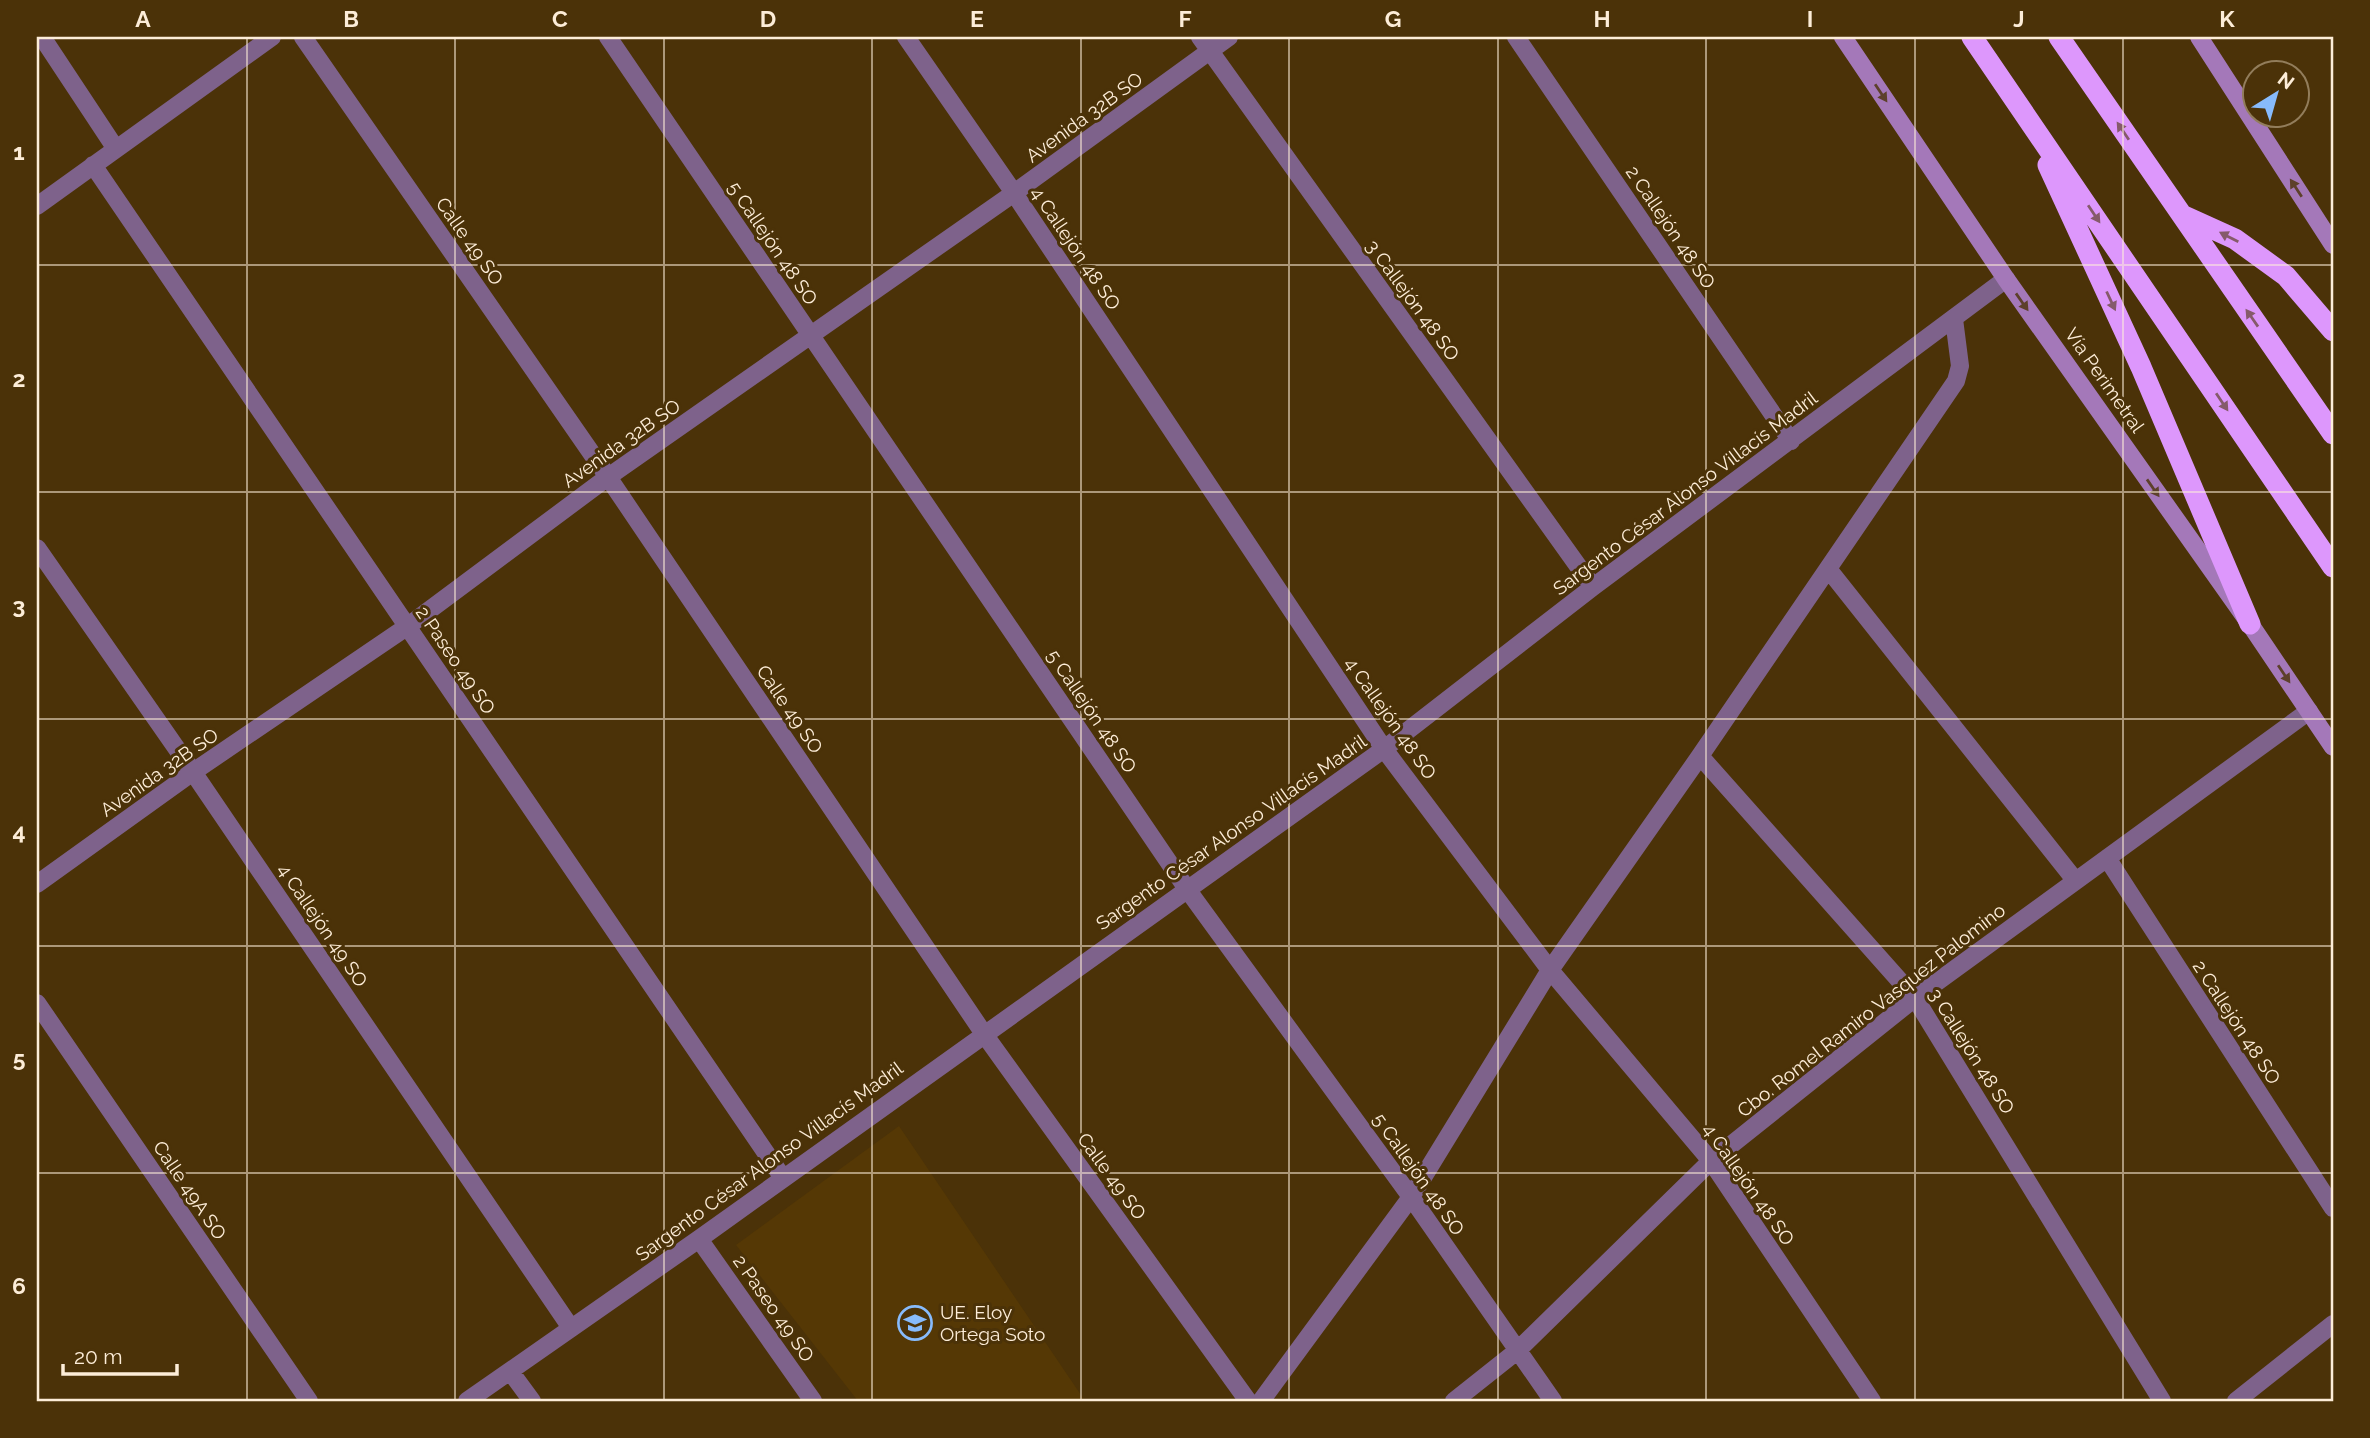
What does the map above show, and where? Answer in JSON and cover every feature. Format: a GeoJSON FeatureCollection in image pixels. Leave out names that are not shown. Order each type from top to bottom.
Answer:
{"type":"FeatureCollection","features":[{"type":"Feature","properties":{"kind":"highway"},"geometry":{"type":"LineString","coordinates":[[1972,37],[2333,567]]}},
{"type":"Feature","properties":{"kind":"highway"},"geometry":{"type":"LineString","coordinates":[[2059,37],[2333,434]]}},
{"type":"Feature","properties":{"kind":"highway"},"geometry":{"type":"LineString","coordinates":[[2021,106],[2141,367],[2250,624]]}},
{"type":"Feature","properties":{"kind":"highway"},"geometry":{"type":"LineString","coordinates":[[2179,214],[2235,239],[2286,276],[2333,331]]}},
{"type":"Feature","properties":{"kind":"street"},"geometry":{"type":"LineString","coordinates":[[42,37],[116,149]]}},
{"type":"Feature","properties":{"kind":"street"},"geometry":{"type":"LineString","coordinates":[[37,206],[272,37]]}},
{"type":"Feature","properties":{"kind":"street","name":"Calle 49 SO"},"geometry":{"type":"LineString","coordinates":[[303,37],[608,477],[984,1034],[1248,1401]]}},
{"type":"Feature","properties":{"kind":"street","name":"5 Callejón 48 SO"},"geometry":{"type":"LineString","coordinates":[[608,37],[1187,889],[1411,1197],[1553,1401]]}},
{"type":"Feature","properties":{"kind":"street","name":"4 Callejón 48 SO"},"geometry":{"type":"LineString","coordinates":[[906,37],[1014,193],[1384,749],[1550,970],[1711,1161],[1872,1401]]}},
{"type":"Feature","properties":{"kind":"street","name":"Avenida 32B SO"},"geometry":{"type":"LineString","coordinates":[[37,884],[193,772],[408,626],[608,477],[1014,193],[1205,44],[1229,37]]}},
{"type":"Feature","properties":{"kind":"street","name":"2 Callejón 48 SO"},"geometry":{"type":"LineString","coordinates":[[1516,37],[1791,441]]}},
{"type":"Feature","properties":{"kind":"street","name":"Vía Perimetral"},"geometry":{"type":"LineString","coordinates":[[1843,37],[2006,279],[2250,624],[2333,747]]}},
{"type":"Feature","properties":{"kind":"street"},"geometry":{"type":"LineString","coordinates":[[2199,37],[2333,245]]}},
{"type":"Feature","properties":{"kind":"street","name":"3 Callejón 48 SO"},"geometry":{"type":"LineString","coordinates":[[1205,44],[1593,587]]}},
{"type":"Feature","properties":{"kind":"street","name":"2 Paseo 49 SO"},"geometry":{"type":"LineString","coordinates":[[93,166],[783,1178]]}},
{"type":"Feature","properties":{"kind":"street","name":"Sargento César Alonso Villacís Madril"},"geometry":{"type":"LineString","coordinates":[[467,1401],[699,1239],[1384,749],[1593,587],[2006,279]]}},
{"type":"Feature","properties":{"kind":"street"},"geometry":{"type":"LineString","coordinates":[[1261,1401],[1411,1197],[1550,970],[1829,570],[1956,381],[1960,366],[1954,319]]}},
{"type":"Feature","properties":{"kind":"street","name":"4 Callejón 49 SO"},"geometry":{"type":"LineString","coordinates":[[37,548],[193,772],[571,1328]]}},
{"type":"Feature","properties":{"kind":"street"},"geometry":{"type":"LineString","coordinates":[[1829,570],[2076,880]]}},
{"type":"Feature","properties":{"kind":"street","name":"Cbo. Romel Ramiro Vasquez Palomino"},"geometry":{"type":"LineString","coordinates":[[1454,1401],[1517,1351],[1711,1161],[1915,998],[2309,711]]}},
{"type":"Feature","properties":{"kind":"street","name":"3 Callejón 48 SO"},"geometry":{"type":"LineString","coordinates":[[1700,756],[1915,998],[2162,1401]]}},
{"type":"Feature","properties":{"kind":"street","name":"2 Callejón 48 SO"},"geometry":{"type":"LineString","coordinates":[[2106,859],[2333,1208]]}},
{"type":"Feature","properties":{"kind":"street","name":"Calle 49A SO"},"geometry":{"type":"LineString","coordinates":[[37,1003],[309,1401]]}},
{"type":"Feature","properties":{"kind":"street","name":"2 Paseo 49 SO"},"geometry":{"type":"LineString","coordinates":[[699,1239],[813,1401]]}},
{"type":"Feature","properties":{"kind":"street"},"geometry":{"type":"LineString","coordinates":[[2236,1401],[2333,1324]]}},
{"type":"Feature","properties":{"kind":"street"},"geometry":{"type":"LineString","coordinates":[[510,1371],[532,1401]]}},
{"type":"Feature","properties":{"kind":"shaded area","name":"UE. Eloy Ortega Soto"},"geometry":{"type":"Polygon","coordinates":[[[899,1126],[1085,1401],[858,1401],[736,1245],[899,1126]]]}},
{"type":"Feature","properties":{"kind":"place","name":"UE. Eloy Ortega Soto"},"geometry":{"type":"Point","coordinates":[915,1323]}}]}
